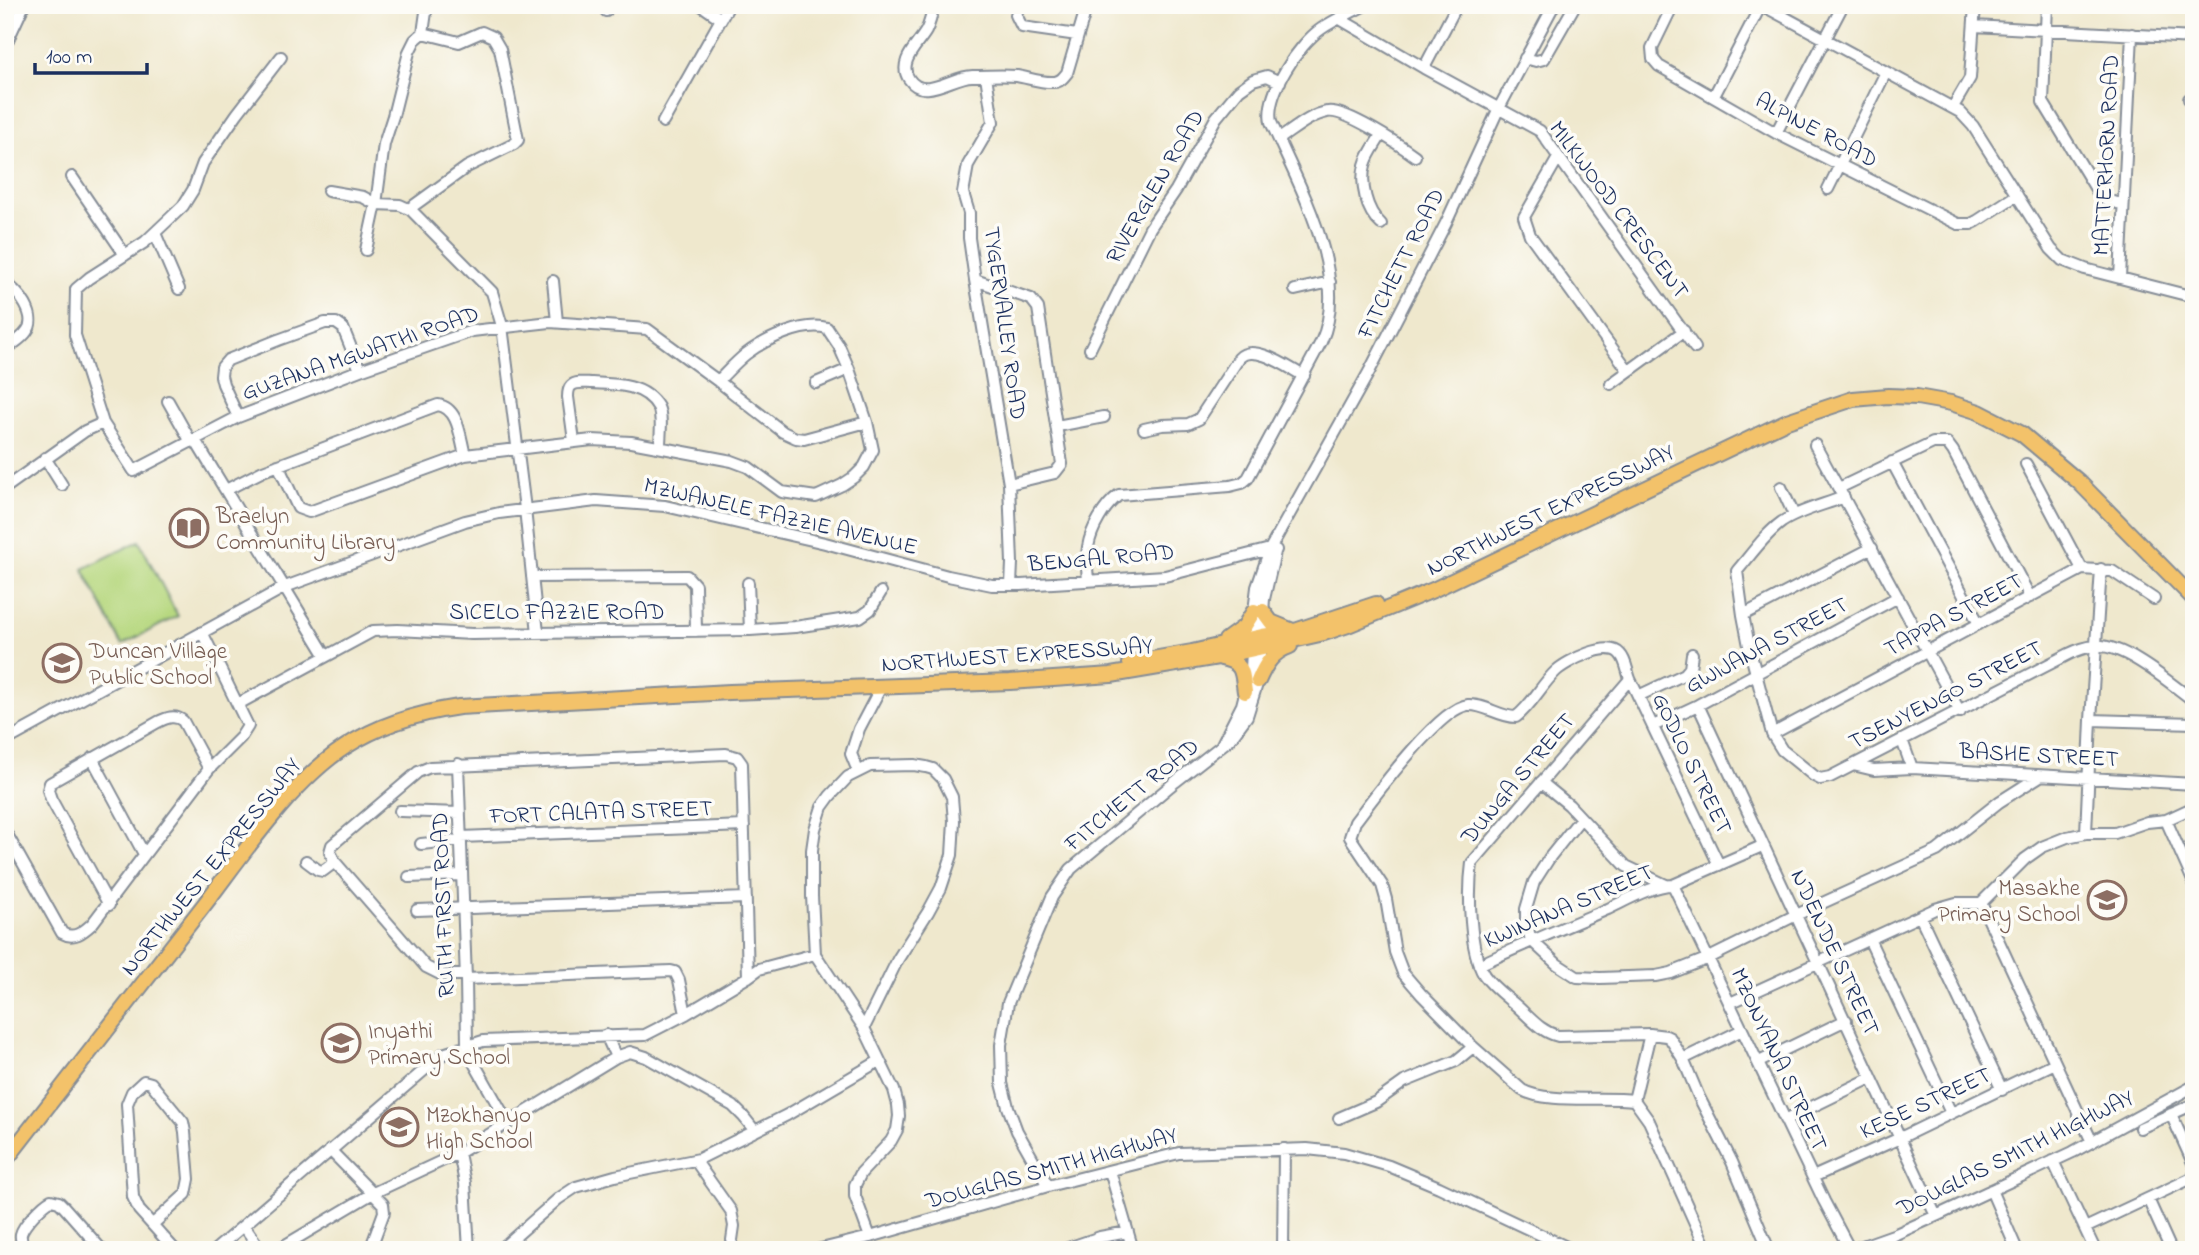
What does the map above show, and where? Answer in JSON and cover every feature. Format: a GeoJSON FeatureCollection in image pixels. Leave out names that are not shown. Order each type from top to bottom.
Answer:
{"type":"FeatureCollection","features":[{"type":"Feature","properties":{"kind":"main road","name":"NORTHWEST EXPRESSWAY"},"geometry":{"type":"LineString","coordinates":[[1257,643],[1374,605],[1428,583],[1789,411],[1852,392],[1888,388],[1951,394],[1981,404],[2025,426],[2071,463],[2194,587]]}},
{"type":"Feature","properties":{"kind":"main road","name":"NORTHWEST EXPRESSWAY"},"geometry":{"type":"LineString","coordinates":[[5,1161],[282,805],[344,747],[403,719],[459,707],[1111,675],[1257,643],[1324,633],[1433,590],[1787,421],[1853,399],[1888,396],[1917,397],[1951,403],[1979,412],[2022,434],[2079,482],[2194,599]]}},
{"type":"Feature","properties":{"kind":"main road"},"geometry":{"type":"LineString","coordinates":[[1245,692],[1240,666],[1217,652],[1258,611],[1271,622],[1295,631]]}},
{"type":"Feature","properties":{"kind":"main road"},"geometry":{"type":"LineString","coordinates":[[1258,681],[1269,660],[1279,651],[1324,633]]}},
{"type":"Feature","properties":{"kind":"main road","name":"NORTHWEST EXPRESSWAY"},"geometry":{"type":"LineString","coordinates":[[5,1147],[267,810],[313,761],[335,742],[386,715],[455,699],[641,687],[1070,669],[1124,665],[1217,652]]}},
{"type":"Feature","properties":{"kind":"street"},"geometry":{"type":"LineString","coordinates":[[5,46],[24,5]]}},
{"type":"Feature","properties":{"kind":"street"},"geometry":{"type":"LineString","coordinates":[[366,250],[376,204],[384,144],[409,52],[415,40],[423,33],[427,5]]}},
{"type":"Feature","properties":{"kind":"street"},"geometry":{"type":"LineString","coordinates":[[701,5],[721,19]]}},
{"type":"Feature","properties":{"kind":"street"},"geometry":{"type":"LineString","coordinates":[[663,122],[729,5]]}},
{"type":"Feature","properties":{"kind":"street"},"geometry":{"type":"LineString","coordinates":[[934,5],[927,29],[906,62],[907,74],[914,84],[936,88],[960,76],[1017,76],[1051,82],[1060,80],[1066,73],[1087,5]]}},
{"type":"Feature","properties":{"kind":"street"},"geometry":{"type":"LineString","coordinates":[[1019,5],[1016,15],[1022,27],[1077,35]]}},
{"type":"Feature","properties":{"kind":"street"},"geometry":{"type":"LineString","coordinates":[[1088,581],[1088,546],[1112,500],[1126,494],[1242,483],[1254,470],[1304,376],[1328,324],[1330,282],[1325,250],[1271,122],[1270,111],[1280,82],[1304,44],[1318,31],[1365,5]]}},
{"type":"Feature","properties":{"kind":"street"},"geometry":{"type":"LineString","coordinates":[[1424,68],[1457,5]]}},
{"type":"Feature","properties":{"kind":"street","name":"FITCHETT ROAD"},"geometry":{"type":"LineString","coordinates":[[1048,1186],[1017,1131],[1008,1107],[1002,1083],[1002,1045],[1009,1003],[1052,897],[1071,869],[1221,746],[1240,728],[1247,716],[1258,681],[1261,573],[1278,536],[1446,223],[1498,110],[1554,5]]}},
{"type":"Feature","properties":{"kind":"street"},"geometry":{"type":"LineString","coordinates":[[1525,58],[1536,61],[1544,59],[1575,5]]}},
{"type":"Feature","properties":{"kind":"street","name":"ALPINE ROAD"},"geometry":{"type":"LineString","coordinates":[[1673,5],[1652,48],[1653,59],[1659,66],[1776,133],[1958,224],[1971,224],[2017,195]]}},
{"type":"Feature","properties":{"kind":"street"},"geometry":{"type":"LineString","coordinates":[[1714,96],[1761,5],[1954,107],[1973,126],[2051,249],[2063,260],[2085,269],[2194,297]]}},
{"type":"Feature","properties":{"kind":"street"},"geometry":{"type":"LineString","coordinates":[[1776,133],[1843,5]]}},
{"type":"Feature","properties":{"kind":"street"},"geometry":{"type":"LineString","coordinates":[[1954,107],[1970,78],[1975,5]]}},
{"type":"Feature","properties":{"kind":"street"},"geometry":{"type":"LineString","coordinates":[[2047,5],[2042,94],[2046,109],[2099,194],[2107,201],[2123,204]]}},
{"type":"Feature","properties":{"kind":"street","name":"MILKWOOD CRESCENT"},"geometry":{"type":"LineString","coordinates":[[1340,19],[1498,110],[1540,131],[1695,348]]}},
{"type":"Feature","properties":{"kind":"street"},"geometry":{"type":"LineString","coordinates":[[1974,26],[2194,38]]}},
{"type":"Feature","properties":{"kind":"street"},"geometry":{"type":"LineString","coordinates":[[409,209],[467,167],[518,140],[500,49],[493,37],[482,33],[455,42],[423,33]]}},
{"type":"Feature","properties":{"kind":"street","name":"MATTERHORN ROAD"},"geometry":{"type":"LineString","coordinates":[[2120,278],[2132,34]]}},
{"type":"Feature","properties":{"kind":"street"},"geometry":{"type":"LineString","coordinates":[[5,488],[85,431],[106,427],[75,335],[75,293],[81,284],[155,233],[188,199],[203,163],[281,57]]}},
{"type":"Feature","properties":{"kind":"street"},"geometry":{"type":"LineString","coordinates":[[1828,189],[1886,72]]}},
{"type":"Feature","properties":{"kind":"street","name":"TYGERVALLEY ROAD"},"geometry":{"type":"LineString","coordinates":[[986,76],[993,122],[968,165],[963,189],[969,213],[969,238],[975,280],[1009,484],[1012,563],[1010,585]]}},
{"type":"Feature","properties":{"kind":"street","name":"RIVERGLEN ROAD"},"geometry":{"type":"LineString","coordinates":[[1090,349],[1150,228],[1176,190],[1222,109],[1239,90],[1253,80],[1267,76],[1280,82]]}},
{"type":"Feature","properties":{"kind":"street"},"geometry":{"type":"LineString","coordinates":[[1279,139],[1329,111],[1344,115],[1415,156]]}},
{"type":"Feature","properties":{"kind":"street"},"geometry":{"type":"LineString","coordinates":[[1381,135],[1368,158],[1364,176],[1369,207],[1381,224]]}},
{"type":"Feature","properties":{"kind":"street"},"geometry":{"type":"LineString","coordinates":[[1558,158],[1528,209],[1524,217],[1525,223],[1530,235],[1628,370]]}},
{"type":"Feature","properties":{"kind":"street"},"geometry":{"type":"LineString","coordinates":[[72,177],[125,255]]}},
{"type":"Feature","properties":{"kind":"street"},"geometry":{"type":"LineString","coordinates":[[328,191],[363,197],[376,204],[395,204],[409,209],[486,285],[494,297],[502,326],[518,448],[538,633]]}},
{"type":"Feature","properties":{"kind":"street"},"geometry":{"type":"LineString","coordinates":[[155,233],[179,289]]}},
{"type":"Feature","properties":{"kind":"street"},"geometry":{"type":"LineString","coordinates":[[975,280],[1031,299],[1037,304],[1063,457],[1060,470],[1055,473],[1009,484]]}},
{"type":"Feature","properties":{"kind":"street"},"geometry":{"type":"LineString","coordinates":[[553,281],[557,322]]}},
{"type":"Feature","properties":{"kind":"street"},"geometry":{"type":"LineString","coordinates":[[1295,290],[1330,282]]}},
{"type":"Feature","properties":{"kind":"street"},"geometry":{"type":"LineString","coordinates":[[5,284],[13,288],[30,316],[28,331],[5,350]]}},
{"type":"Feature","properties":{"kind":"street","name":"GUZANA MGWATHI ROAD"},"geometry":{"type":"LineString","coordinates":[[106,427],[134,471],[238,417],[360,370],[457,336],[502,326],[557,322],[647,329],[783,432],[796,438],[804,439],[867,422]]}},
{"type":"Feature","properties":{"kind":"street"},"geometry":{"type":"LineString","coordinates":[[238,417],[221,376],[222,367],[228,360],[325,323],[340,325],[360,370]]}},
{"type":"Feature","properties":{"kind":"street"},"geometry":{"type":"LineString","coordinates":[[278,465],[298,508],[309,512],[465,455],[574,441],[605,440],[660,446],[741,464],[782,492],[806,497],[816,496],[842,485],[869,461],[873,450],[867,422],[849,369],[827,328],[818,326],[787,332],[770,340],[743,356],[718,381]]}},
{"type":"Feature","properties":{"kind":"street"},"geometry":{"type":"LineString","coordinates":[[1611,384],[1684,331]]}},
{"type":"Feature","properties":{"kind":"street"},"geometry":{"type":"LineString","coordinates":[[1144,429],[1188,424],[1199,419],[1239,358],[1248,352],[1260,354],[1304,376]]}},
{"type":"Feature","properties":{"kind":"street"},"geometry":{"type":"LineString","coordinates":[[816,383],[849,369]]}},
{"type":"Feature","properties":{"kind":"street"},"geometry":{"type":"LineString","coordinates":[[574,441],[568,397],[571,386],[580,382],[608,383],[625,385],[642,392],[656,405],[660,416],[660,446]]}},
{"type":"Feature","properties":{"kind":"street"},"geometry":{"type":"LineString","coordinates":[[169,401],[326,656]]}},
{"type":"Feature","properties":{"kind":"street"},"geometry":{"type":"LineString","coordinates":[[226,490],[278,465],[438,405],[448,408],[454,416],[465,455]]}},
{"type":"Feature","properties":{"kind":"street"},"geometry":{"type":"LineString","coordinates":[[1057,426],[1104,417]]}},
{"type":"Feature","properties":{"kind":"street"},"geometry":{"type":"LineString","coordinates":[[1772,734],[1743,615],[1737,571],[1769,534],[1794,515],[1842,492],[1892,462],[1933,443],[1947,443],[2030,597]]}},
{"type":"Feature","properties":{"kind":"street"},"geometry":{"type":"LineString","coordinates":[[1815,445],[1960,712]]}},
{"type":"Feature","properties":{"kind":"street"},"geometry":{"type":"LineString","coordinates":[[45,458],[62,485]]}},
{"type":"Feature","properties":{"kind":"street"},"geometry":{"type":"LineString","coordinates":[[1892,462],[1979,624]]}},
{"type":"Feature","properties":{"kind":"street"},"geometry":{"type":"LineString","coordinates":[[2026,464],[2082,569]]}},
{"type":"Feature","properties":{"kind":"street"},"geometry":{"type":"LineString","coordinates":[[1780,488],[1794,515]]}},
{"type":"Feature","properties":{"kind":"street","name":"MZWANELE FAZZIE AVENUE"},"geometry":{"type":"LineString","coordinates":[[5,741],[285,587],[465,522],[525,509],[596,501],[665,506],[825,543],[958,579],[1010,585]]}},
{"type":"Feature","properties":{"kind":"street"},"geometry":{"type":"LineString","coordinates":[[1743,615],[1872,548]]}},
{"type":"Feature","properties":{"kind":"street","name":"FITCHETT ROAD"},"geometry":{"type":"LineString","coordinates":[[1258,611],[1273,550]]}},
{"type":"Feature","properties":{"kind":"street","name":"BENGAL ROAD"},"geometry":{"type":"LineString","coordinates":[[1010,585],[1165,576],[1273,550]]}},
{"type":"Feature","properties":{"kind":"street"},"geometry":{"type":"LineString","coordinates":[[1246,555],[1257,562],[1261,573]]}},
{"type":"Feature","properties":{"kind":"street","name":"TAPPA STREET"},"geometry":{"type":"LineString","coordinates":[[1772,734],[2082,569],[2101,569],[2117,574],[2154,599]]}},
{"type":"Feature","properties":{"kind":"street"},"geometry":{"type":"LineString","coordinates":[[2086,833],[2101,569]]}},
{"type":"Feature","properties":{"kind":"street"},"geometry":{"type":"LineString","coordinates":[[532,577],[687,576],[695,585],[696,631]]}},
{"type":"Feature","properties":{"kind":"street"},"geometry":{"type":"LineString","coordinates":[[748,583],[750,630]]}},
{"type":"Feature","properties":{"kind":"street","name":"SICELO FAZZIE ROAD"},"geometry":{"type":"LineString","coordinates":[[239,704],[373,631],[538,633],[795,627],[860,617],[867,614],[881,592]]}},
{"type":"Feature","properties":{"kind":"street","name":"GWIJANA STREET"},"geometry":{"type":"LineString","coordinates":[[1653,726],[1698,705],[1898,597]]}},
{"type":"Feature","properties":{"kind":"street"},"geometry":{"type":"LineString","coordinates":[[5,831],[62,933],[77,935],[92,924],[209,769],[241,737],[248,726],[202,632]]}},
{"type":"Feature","properties":{"kind":"street","name":"FITCHETT ROAD"},"geometry":{"type":"LineString","coordinates":[[1221,746],[1242,705],[1257,643]]}},
{"type":"Feature","properties":{"kind":"street"},"geometry":{"type":"LineString","coordinates":[[2096,645],[2119,651],[2132,658],[2194,701]]}},
{"type":"Feature","properties":{"kind":"street","name":"TSENYENGO STREET"},"geometry":{"type":"LineString","coordinates":[[1772,734],[1782,750],[1814,776],[1825,779],[2077,650],[2096,645]]}},
{"type":"Feature","properties":{"kind":"street","name":"GODLO STREET"},"geometry":{"type":"LineString","coordinates":[[1474,1047],[1403,973],[1395,952],[1387,899],[1382,885],[1350,837],[1352,827],[1411,752],[1455,710],[1473,705],[1516,717],[1557,670],[1602,649],[1615,650],[1624,660],[1630,679],[1719,865]]}},
{"type":"Feature","properties":{"kind":"street"},"geometry":{"type":"LineString","coordinates":[[1638,696],[1685,674],[1690,668],[1692,654]]}},
{"type":"Feature","properties":{"kind":"street","name":"DUNGA STREET"},"geometry":{"type":"LineString","coordinates":[[1630,679],[1472,863],[1472,941],[1479,965],[1488,980],[1549,1034],[1650,1034]]}},
{"type":"Feature","properties":{"kind":"street"},"geometry":{"type":"LineString","coordinates":[[858,771],[851,754],[859,729],[881,687]]}},
{"type":"Feature","properties":{"kind":"street","name":"NDENDE STREET"},"geometry":{"type":"LineString","coordinates":[[1698,705],[1936,1216]]}},
{"type":"Feature","properties":{"kind":"street"},"geometry":{"type":"LineString","coordinates":[[108,905],[48,793],[48,787],[54,780],[167,718],[177,717],[187,726],[209,769]]}},
{"type":"Feature","properties":{"kind":"street"},"geometry":{"type":"LineString","coordinates":[[2091,720],[2194,723]]}},
{"type":"Feature","properties":{"kind":"street"},"geometry":{"type":"LineString","coordinates":[[1902,740],[1912,768]]}},
{"type":"Feature","properties":{"kind":"street"},"geometry":{"type":"LineString","coordinates":[[686,1014],[679,980],[675,972],[671,971],[466,977],[442,975],[426,967],[335,862],[330,852],[332,845],[418,772],[430,767],[726,754],[737,757],[741,764],[748,977]]}},
{"type":"Feature","properties":{"kind":"street"},"geometry":{"type":"LineString","coordinates":[[92,758],[145,854]]}},
{"type":"Feature","properties":{"kind":"street","name":"RUTH FIRST ROAD"},"geometry":{"type":"LineString","coordinates":[[458,764],[467,1044]]}},
{"type":"Feature","properties":{"kind":"street"},"geometry":{"type":"LineString","coordinates":[[864,1028],[898,960],[941,888],[952,855],[952,797],[948,786],[933,769],[902,765],[870,766],[858,771],[842,782],[822,807],[812,850],[815,954],[864,1028],[897,1098],[897,1130],[856,1180],[855,1196],[870,1237]]}},
{"type":"Feature","properties":{"kind":"street","name":"BASHE STREET"},"geometry":{"type":"LineString","coordinates":[[1853,765],[1874,771],[1912,768],[2194,784]]}},
{"type":"Feature","properties":{"kind":"street"},"geometry":{"type":"LineString","coordinates":[[1581,818],[1534,882],[1526,909],[1531,940],[1570,974],[1584,978],[1656,976],[1709,958],[1945,846],[1999,802],[2039,776]]}},
{"type":"Feature","properties":{"kind":"street"},"geometry":{"type":"LineString","coordinates":[[1541,782],[1569,805],[1626,866],[1669,885]]}},
{"type":"Feature","properties":{"kind":"street"},"geometry":{"type":"LineString","coordinates":[[1981,903],[2035,851],[2054,841],[2086,833],[2109,834],[2147,822],[2166,820],[2194,807]]}},
{"type":"Feature","properties":{"kind":"street"},"geometry":{"type":"LineString","coordinates":[[400,811],[460,813]]}},
{"type":"Feature","properties":{"kind":"street"},"geometry":{"type":"LineString","coordinates":[[2166,820],[2194,883]]}},
{"type":"Feature","properties":{"kind":"street","name":"FORT CALATA STREET"},"geometry":{"type":"LineString","coordinates":[[421,844],[461,839],[744,827]]}},
{"type":"Feature","properties":{"kind":"street","name":"KWINANA STREET"},"geometry":{"type":"LineString","coordinates":[[1479,965],[1531,940],[1762,846]]}},
{"type":"Feature","properties":{"kind":"street"},"geometry":{"type":"LineString","coordinates":[[306,860],[323,871],[335,862]]}},
{"type":"Feature","properties":{"kind":"street"},"geometry":{"type":"LineString","coordinates":[[409,877],[462,874]]}},
{"type":"Feature","properties":{"kind":"street","name":"MZONYANA STREET"},"geometry":{"type":"LineString","coordinates":[[1669,885],[1709,958],[1829,1213],[1850,1250]]}},
{"type":"Feature","properties":{"kind":"street"},"geometry":{"type":"LineString","coordinates":[[417,910],[746,898]]}},
{"type":"Feature","properties":{"kind":"street"},"geometry":{"type":"LineString","coordinates":[[1730,1003],[1945,905],[1981,903]]}},
{"type":"Feature","properties":{"kind":"street"},"geometry":{"type":"LineString","coordinates":[[1981,903],[2092,1142]]}},
{"type":"Feature","properties":{"kind":"street"},"geometry":{"type":"LineString","coordinates":[[1920,916],[2002,1090]]}},
{"type":"Feature","properties":{"kind":"street"},"geometry":{"type":"LineString","coordinates":[[1869,939],[1951,1113]]}},
{"type":"Feature","properties":{"kind":"street"},"geometry":{"type":"LineString","coordinates":[[215,1250],[443,1054],[483,1041],[645,1035],[686,1014],[759,968],[815,954]]}},
{"type":"Feature","properties":{"kind":"street"},"geometry":{"type":"LineString","coordinates":[[1759,1062],[1846,1020]]}},
{"type":"Feature","properties":{"kind":"street"},"geometry":{"type":"LineString","coordinates":[[1683,1059],[1742,1030]]}},
{"type":"Feature","properties":{"kind":"street"},"geometry":{"type":"LineString","coordinates":[[1634,1100],[1650,1034],[1666,1035],[1683,1059],[1769,1250]]}},
{"type":"Feature","properties":{"kind":"street"},"geometry":{"type":"LineString","coordinates":[[606,1035],[616,1057]]}},
{"type":"Feature","properties":{"kind":"street"},"geometry":{"type":"LineString","coordinates":[[467,1044],[474,1063],[508,1123]]}},
{"type":"Feature","properties":{"kind":"street"},"geometry":{"type":"LineString","coordinates":[[1339,1118],[1376,1102],[1404,1082],[1456,1061],[1474,1047],[1522,1090],[1532,1095],[1634,1100],[1649,1121],[1707,1250]]}},
{"type":"Feature","properties":{"kind":"street"},"geometry":{"type":"LineString","coordinates":[[277,1250],[373,1193],[459,1153],[616,1057],[630,1052],[646,1056],[733,1106],[755,1132]]}},
{"type":"Feature","properties":{"kind":"street"},"geometry":{"type":"LineString","coordinates":[[500,1250],[558,1199],[576,1187],[695,1160],[787,1115],[878,1061]]}},
{"type":"Feature","properties":{"kind":"street","name":"KESE STREET"},"geometry":{"type":"LineString","coordinates":[[1813,1177],[2055,1063]]}},
{"type":"Feature","properties":{"kind":"street"},"geometry":{"type":"LineString","coordinates":[[1785,1121],[1871,1078]]}},
{"type":"Feature","properties":{"kind":"street"},"geometry":{"type":"LineString","coordinates":[[153,1224],[186,1194],[189,1179],[183,1122],[151,1083],[145,1081],[132,1092],[127,1104],[132,1189],[139,1210],[174,1250]]}},
{"type":"Feature","properties":{"kind":"street","name":"DOUGLAS SMITH HIGHWAY"},"geometry":{"type":"LineString","coordinates":[[1850,1250],[1896,1234],[2053,1161],[2194,1086]]}},
{"type":"Feature","properties":{"kind":"street"},"geometry":{"type":"LineString","coordinates":[[2140,1128],[2194,1104]]}},
{"type":"Feature","properties":{"kind":"street"},"geometry":{"type":"LineString","coordinates":[[2171,1114],[2194,1165]]}},
{"type":"Feature","properties":{"kind":"street"},"geometry":{"type":"LineString","coordinates":[[1282,1149],[1283,1250]]}},
{"type":"Feature","properties":{"kind":"street","name":"DOUGLAS SMITH HIGHWAY"},"geometry":{"type":"LineString","coordinates":[[817,1250],[1179,1153],[1282,1149],[1327,1150],[1389,1166],[1439,1186],[1573,1250]]}},
{"type":"Feature","properties":{"kind":"street"},"geometry":{"type":"LineString","coordinates":[[330,1150],[383,1204],[384,1212],[370,1250]]}},
{"type":"Feature","properties":{"kind":"street"},"geometry":{"type":"LineString","coordinates":[[459,1153],[466,1183],[469,1250]]}},
{"type":"Feature","properties":{"kind":"street"},"geometry":{"type":"LineString","coordinates":[[695,1160],[731,1211],[734,1226],[732,1240]]}},
{"type":"Feature","properties":{"kind":"street"},"geometry":{"type":"LineString","coordinates":[[2053,1161],[2095,1250]]}},
{"type":"Feature","properties":{"kind":"street"},"geometry":{"type":"LineString","coordinates":[[1111,1171],[1133,1250]]}},
{"type":"Feature","properties":{"kind":"street"},"geometry":{"type":"LineString","coordinates":[[2085,1228],[2194,1177]]}},
{"type":"Feature","properties":{"kind":"street"},"geometry":{"type":"LineString","coordinates":[[1991,1190],[2017,1250]]}},
{"type":"Feature","properties":{"kind":"street"},"geometry":{"type":"LineString","coordinates":[[2148,1199],[2171,1250]]}},
{"type":"Feature","properties":{"kind":"street"},"geometry":{"type":"LineString","coordinates":[[26,1250],[21,1239],[23,1229],[44,1204],[51,1200],[59,1202],[102,1250]]}},
{"type":"Feature","properties":{"kind":"street"},"geometry":{"type":"LineString","coordinates":[[244,1226],[261,1250]]}},
{"type":"Feature","properties":{"kind":"street"},"geometry":{"type":"LineString","coordinates":[[1062,1250],[1100,1237],[1128,1232]]}},
{"type":"Feature","properties":{"kind":"green space"},"geometry":{"type":"Polygon","coordinates":[[[139,541],[178,616],[122,645],[83,569],[139,541]]]}},
{"type":"Feature","properties":{"kind":"place","name":"Braelyn Community Library"},"geometry":{"type":"Point","coordinates":[189,528]}},
{"type":"Feature","properties":{"kind":"place","name":"Duncan Village Public School"},"geometry":{"type":"Point","coordinates":[62,663]}},
{"type":"Feature","properties":{"kind":"place","name":"Masakhe Primary School"},"geometry":{"type":"Point","coordinates":[2107,900]}},
{"type":"Feature","properties":{"kind":"place","name":"Inyathi Primary School"},"geometry":{"type":"Point","coordinates":[341,1043]}},
{"type":"Feature","properties":{"kind":"place","name":"Mzokhanyo High School"},"geometry":{"type":"Point","coordinates":[399,1127]}}]}
